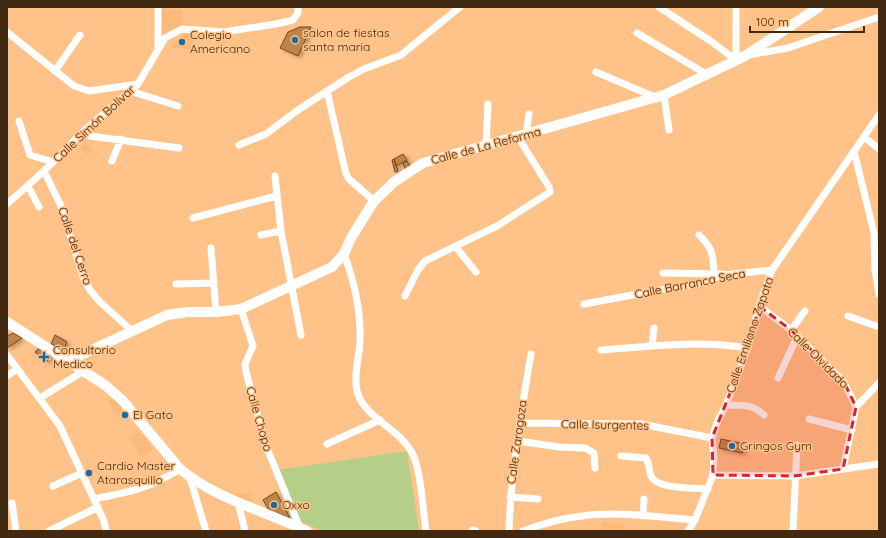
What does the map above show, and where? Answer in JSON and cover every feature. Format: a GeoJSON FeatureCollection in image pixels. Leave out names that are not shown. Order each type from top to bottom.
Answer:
{"type":"FeatureCollection","features":[{"type":"Feature","properties":{"kind":"street"},"geometry":{"type":"LineString","coordinates":[[158,7],[158,50]]}},
{"type":"Feature","properties":{"kind":"street","name":"Calle Simón Bolívar"},"geometry":{"type":"LineString","coordinates":[[7,204],[44,171],[85,130],[138,84],[165,38],[182,29],[224,32],[276,24],[293,20],[298,13],[298,7]]}},
{"type":"Feature","properties":{"kind":"street"},"geometry":{"type":"LineString","coordinates":[[239,144],[266,134],[327,91],[364,69],[401,54],[460,7]]}},
{"type":"Feature","properties":{"kind":"street"},"geometry":{"type":"LineString","coordinates":[[659,7],[712,42],[740,58],[788,48],[879,17]]}},
{"type":"Feature","properties":{"kind":"street"},"geometry":{"type":"LineString","coordinates":[[736,7],[736,52],[740,58]]}},
{"type":"Feature","properties":{"kind":"street"},"geometry":{"type":"LineString","coordinates":[[740,58],[820,7]]}},
{"type":"Feature","properties":{"kind":"street"},"geometry":{"type":"LineString","coordinates":[[7,32],[74,86],[89,91],[138,84]]}},
{"type":"Feature","properties":{"kind":"street"},"geometry":{"type":"LineString","coordinates":[[637,33],[708,75]]}},
{"type":"Feature","properties":{"kind":"street"},"geometry":{"type":"LineString","coordinates":[[55,71],[80,35]]}},
{"type":"Feature","properties":{"kind":"street","name":"Calle de La Reforma"},"geometry":{"type":"LineString","coordinates":[[68,361],[131,330],[167,315],[188,312],[216,312],[241,309],[332,267],[344,254],[351,238],[374,201],[394,182],[423,163],[661,96],[708,75],[740,58]]}},
{"type":"Feature","properties":{"kind":"street"},"geometry":{"type":"LineString","coordinates":[[596,72],[661,96],[669,130]]}},
{"type":"Feature","properties":{"kind":"street"},"geometry":{"type":"LineString","coordinates":[[130,91],[178,106]]}},
{"type":"Feature","properties":{"kind":"street"},"geometry":{"type":"LineString","coordinates":[[327,91],[346,174],[349,179],[374,201]]}},
{"type":"Feature","properties":{"kind":"street"},"geometry":{"type":"LineString","coordinates":[[486,146],[488,104]]}},
{"type":"Feature","properties":{"kind":"street"},"geometry":{"type":"LineString","coordinates":[[405,296],[421,264],[430,258],[497,226],[550,192],[549,186],[522,136],[529,114]]}},
{"type":"Feature","properties":{"kind":"street","name":"Calle Emiliano Zapata"},"geometry":{"type":"LineString","coordinates":[[688,531],[695,520],[713,475],[712,438],[748,348],[759,306],[772,270],[879,115]]}},
{"type":"Feature","properties":{"kind":"street"},"geometry":{"type":"LineString","coordinates":[[18,121],[30,155],[52,162]]}},
{"type":"Feature","properties":{"kind":"street"},"geometry":{"type":"LineString","coordinates":[[85,130],[90,136],[179,148]]}},
{"type":"Feature","properties":{"kind":"street"},"geometry":{"type":"LineString","coordinates":[[864,137],[879,149]]}},
{"type":"Feature","properties":{"kind":"street"},"geometry":{"type":"LineString","coordinates":[[112,161],[121,139]]}},
{"type":"Feature","properties":{"kind":"street"},"geometry":{"type":"LineString","coordinates":[[854,152],[874,233],[875,270],[879,294]]}},
{"type":"Feature","properties":{"kind":"street","name":"Calle del Cerro"},"geometry":{"type":"LineString","coordinates":[[44,171],[61,206],[83,277],[90,290],[100,302],[131,330]]}},
{"type":"Feature","properties":{"kind":"street"},"geometry":{"type":"LineString","coordinates":[[275,176],[281,231],[301,335]]}},
{"type":"Feature","properties":{"kind":"street"},"geometry":{"type":"LineString","coordinates":[[28,186],[39,207]]}},
{"type":"Feature","properties":{"kind":"street"},"geometry":{"type":"LineString","coordinates":[[193,218],[276,196]]}},
{"type":"Feature","properties":{"kind":"street"},"geometry":{"type":"LineString","coordinates":[[261,236],[281,231]]}},
{"type":"Feature","properties":{"kind":"street"},"geometry":{"type":"LineString","coordinates":[[699,235],[711,249],[714,274]]}},
{"type":"Feature","properties":{"kind":"street"},"geometry":{"type":"LineString","coordinates":[[455,246],[476,272]]}},
{"type":"Feature","properties":{"kind":"street"},"geometry":{"type":"LineString","coordinates":[[211,248],[216,312]]}},
{"type":"Feature","properties":{"kind":"street"},"geometry":{"type":"LineString","coordinates":[[344,254],[354,285],[357,305],[360,339],[356,379],[357,390],[360,399],[367,408],[405,442],[412,452],[416,464],[426,531]]}},
{"type":"Feature","properties":{"kind":"street","name":"Calle Barranca Seca"},"geometry":{"type":"LineString","coordinates":[[584,304],[666,288],[702,284],[724,275],[772,270]]}},
{"type":"Feature","properties":{"kind":"street"},"geometry":{"type":"LineString","coordinates":[[663,273],[724,275]]}},
{"type":"Feature","properties":{"kind":"street"},"geometry":{"type":"LineString","coordinates":[[176,284],[214,283]]}},
{"type":"Feature","properties":{"kind":"street","name":"Calle Olvidado"},"geometry":{"type":"LineString","coordinates":[[759,306],[791,330],[844,382],[856,406]]}},
{"type":"Feature","properties":{"kind":"street","name":"Calle Chopo"},"geometry":{"type":"LineString","coordinates":[[241,309],[252,338],[252,346],[245,364],[260,424],[275,470],[304,529]]}},
{"type":"Feature","properties":{"kind":"street"},"geometry":{"type":"LineString","coordinates":[[791,330],[805,311]]}},
{"type":"Feature","properties":{"kind":"street"},"geometry":{"type":"LineString","coordinates":[[848,316],[879,327]]}},
{"type":"Feature","properties":{"kind":"street"},"geometry":{"type":"LineString","coordinates":[[7,322],[68,361],[82,372],[106,385],[123,401],[180,469],[190,478],[238,502],[304,529]]}},
{"type":"Feature","properties":{"kind":"street"},"geometry":{"type":"LineString","coordinates":[[652,346],[654,328]]}},
{"type":"Feature","properties":{"kind":"street"},"geometry":{"type":"LineString","coordinates":[[778,378],[797,337]]}},
{"type":"Feature","properties":{"kind":"street"},"geometry":{"type":"LineString","coordinates":[[601,350],[693,343],[720,344],[748,348]]}},
{"type":"Feature","properties":{"kind":"street","name":"Calle Zaragoza"},"geometry":{"type":"LineString","coordinates":[[509,531],[510,497],[531,354]]}},
{"type":"Feature","properties":{"kind":"street"},"geometry":{"type":"LineString","coordinates":[[7,355],[60,426],[98,508],[106,531]]}},
{"type":"Feature","properties":{"kind":"street"},"geometry":{"type":"LineString","coordinates":[[7,376],[17,369]]}},
{"type":"Feature","properties":{"kind":"street"},"geometry":{"type":"LineString","coordinates":[[40,398],[82,372]]}},
{"type":"Feature","properties":{"kind":"street"},"geometry":{"type":"LineString","coordinates":[[844,470],[856,406],[879,383]]}},
{"type":"Feature","properties":{"kind":"street"},"geometry":{"type":"LineString","coordinates":[[726,405],[748,405],[756,408],[764,415]]}},
{"type":"Feature","properties":{"kind":"street"},"geometry":{"type":"LineString","coordinates":[[809,419],[852,430]]}},
{"type":"Feature","properties":{"kind":"street"},"geometry":{"type":"LineString","coordinates":[[327,444],[380,420]]}},
{"type":"Feature","properties":{"kind":"street","name":"Calle Isurgentes"},"geometry":{"type":"LineString","coordinates":[[520,423],[641,424],[712,438]]}},
{"type":"Feature","properties":{"kind":"street"},"geometry":{"type":"LineString","coordinates":[[518,441],[558,447],[585,448],[594,453],[595,468]]}},
{"type":"Feature","properties":{"kind":"street"},"geometry":{"type":"LineString","coordinates":[[794,531],[794,476],[797,445]]}},
{"type":"Feature","properties":{"kind":"street"},"geometry":{"type":"LineString","coordinates":[[621,456],[646,458],[652,477],[660,485],[708,489]]}},
{"type":"Feature","properties":{"kind":"street"},"geometry":{"type":"LineString","coordinates":[[713,475],[794,476],[879,464]]}},
{"type":"Feature","properties":{"kind":"street"},"geometry":{"type":"LineString","coordinates":[[94,499],[142,489],[158,482],[180,469]]}},
{"type":"Feature","properties":{"kind":"street"},"geometry":{"type":"LineString","coordinates":[[54,486],[82,473]]}},
{"type":"Feature","properties":{"kind":"street"},"geometry":{"type":"LineString","coordinates":[[190,478],[206,531]]}},
{"type":"Feature","properties":{"kind":"street"},"geometry":{"type":"LineString","coordinates":[[510,497],[538,499]]}},
{"type":"Feature","properties":{"kind":"street"},"geometry":{"type":"LineString","coordinates":[[643,516],[644,499]]}},
{"type":"Feature","properties":{"kind":"street"},"geometry":{"type":"LineString","coordinates":[[238,502],[245,531]]}},
{"type":"Feature","properties":{"kind":"street"},"geometry":{"type":"LineString","coordinates":[[12,503],[16,531]]}},
{"type":"Feature","properties":{"kind":"street"},"geometry":{"type":"LineString","coordinates":[[49,531],[98,508]]}},
{"type":"Feature","properties":{"kind":"street"},"geometry":{"type":"LineString","coordinates":[[523,531],[544,523],[582,515],[643,516],[695,520]]}},
{"type":"Feature","properties":{"kind":"highlighted area"},"geometry":{"type":"Polygon","coordinates":[[[759,306],[791,330],[844,382],[856,407],[843,469],[794,476],[713,475],[712,438],[748,348],[759,306]]]}},
{"type":"Feature","properties":{"kind":"shaded area"},"geometry":{"type":"Polygon","coordinates":[[[162,9],[182,10],[183,26],[161,34],[162,9]]]}},
{"type":"Feature","properties":{"kind":"shaded area","name":"Colegio Americano"},"geometry":{"type":"Polygon","coordinates":[[[192,32],[193,49],[169,48],[178,38],[192,32]]]}},
{"type":"Feature","properties":{"kind":"shaded area"},"geometry":{"type":"Polygon","coordinates":[[[85,142],[93,150],[88,155],[80,148],[85,142]]]}},
{"type":"Feature","properties":{"kind":"shaded area"},"geometry":{"type":"Polygon","coordinates":[[[114,397],[123,411],[117,415],[108,401],[114,397]]]}},
{"type":"Feature","properties":{"kind":"shaded area"},"geometry":{"type":"Polygon","coordinates":[[[140,431],[153,450],[141,457],[129,438],[140,431]]]}},
{"type":"Feature","properties":{"kind":"shaded area"},"geometry":{"type":"Polygon","coordinates":[[[250,492],[252,504],[232,495],[250,492]]]}},
{"type":"Feature","properties":{"kind":"shaded area"},"geometry":{"type":"Polygon","coordinates":[[[602,522],[625,525],[624,531],[601,531],[602,522]]]}},
{"type":"Feature","properties":{"kind":"green space"},"geometry":{"type":"Polygon","coordinates":[[[407,451],[419,531],[322,531],[300,521],[277,470],[407,451]]]}},
{"type":"Feature","properties":{"kind":"building","name":"salon de fiestas santa maria"},"geometry":{"type":"Polygon","coordinates":[[[300,27],[311,27],[298,56],[280,48],[288,32],[300,27]]]}},
{"type":"Feature","properties":{"kind":"building"},"geometry":{"type":"Polygon","coordinates":[[[403,154],[407,160],[396,166],[394,159],[403,154]]]}},
{"type":"Feature","properties":{"kind":"building"},"geometry":{"type":"Polygon","coordinates":[[[394,159],[398,171],[395,172],[392,160],[394,159]]]}},
{"type":"Feature","properties":{"kind":"building"},"geometry":{"type":"Polygon","coordinates":[[[407,161],[411,168],[406,171],[403,163],[407,161]]]}},
{"type":"Feature","properties":{"kind":"building"},"geometry":{"type":"Polygon","coordinates":[[[13,333],[22,338],[7,348],[7,336],[13,333]]]}},
{"type":"Feature","properties":{"kind":"building"},"geometry":{"type":"Polygon","coordinates":[[[55,335],[67,342],[63,351],[51,344],[55,335]]]}},
{"type":"Feature","properties":{"kind":"building"},"geometry":{"type":"Polygon","coordinates":[[[39,348],[52,356],[46,362],[35,352],[39,348]]]}},
{"type":"Feature","properties":{"kind":"building","name":"Gringos Gym"},"geometry":{"type":"Polygon","coordinates":[[[721,439],[744,444],[742,453],[719,448],[721,439]]]}},
{"type":"Feature","properties":{"kind":"building","name":"Oxxo"},"geometry":{"type":"Polygon","coordinates":[[[276,492],[290,518],[269,510],[263,500],[276,492]]]}},
{"type":"Feature","properties":{"kind":"place","name":"salon de fiestas santa maria"},"geometry":{"type":"Point","coordinates":[295,40]}},
{"type":"Feature","properties":{"kind":"place","name":"Colegio Americano"},"geometry":{"type":"Point","coordinates":[182,42]}},
{"type":"Feature","properties":{"kind":"place","name":"Consultorio Medico"},"geometry":{"type":"Point","coordinates":[44,357]}},
{"type":"Feature","properties":{"kind":"place","name":"El Gato"},"geometry":{"type":"Point","coordinates":[125,415]}},
{"type":"Feature","properties":{"kind":"place","name":"Gringos Gym"},"geometry":{"type":"Point","coordinates":[732,446]}},
{"type":"Feature","properties":{"kind":"place","name":"Cardio Master Atarasquillo"},"geometry":{"type":"Point","coordinates":[89,473]}},
{"type":"Feature","properties":{"kind":"place","name":"Oxxo"},"geometry":{"type":"Point","coordinates":[274,505]}}]}
